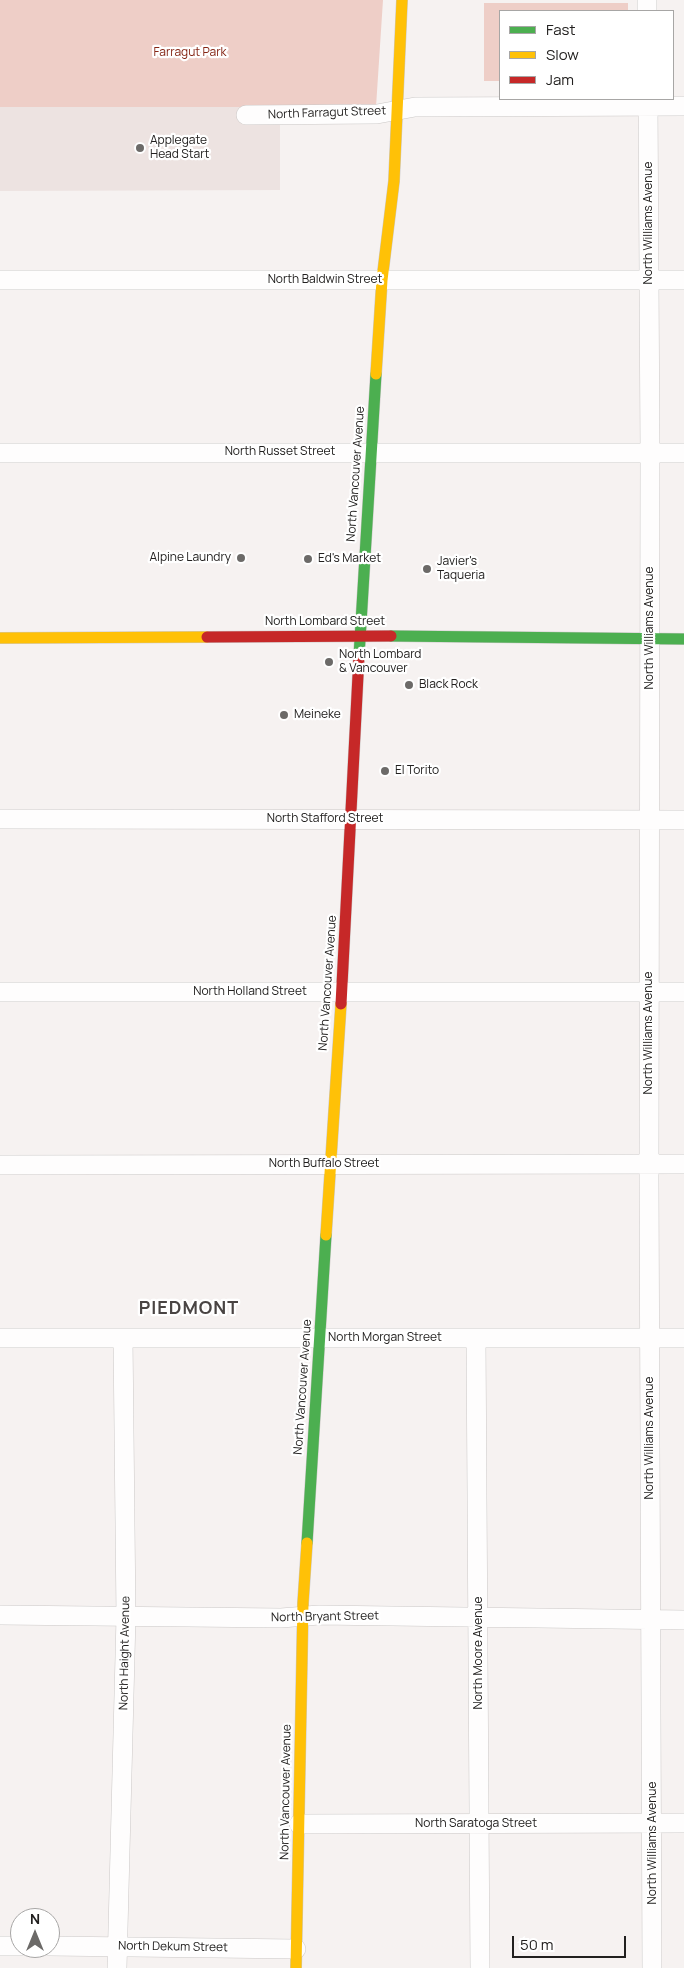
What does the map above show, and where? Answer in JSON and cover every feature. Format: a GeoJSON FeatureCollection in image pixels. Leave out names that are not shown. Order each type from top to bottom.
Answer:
{"type":"FeatureCollection","features":[{"type":"Feature","properties":{"kind":"street","name":"North Vancouver Avenue"},"geometry":{"type":"LineString","coordinates":[[296,1968],[303,1617],[342,992],[371,452],[382,280],[394,181],[402,0]]}},
{"type":"Feature","properties":{"kind":"street","name":"North Farragut Street"},"geometry":{"type":"LineString","coordinates":[[246,115],[377,114],[415,107],[648,102],[684,106]]}},
{"type":"Feature","properties":{"kind":"street","name":"North Williams Avenue"},"geometry":{"type":"LineString","coordinates":[[648,102],[652,1968]]}},
{"type":"Feature","properties":{"kind":"street","name":"North Baldwin Street"},"geometry":{"type":"LineString","coordinates":[[0,280],[684,280]]}},
{"type":"Feature","properties":{"kind":"street","name":"North Russet Street"},"geometry":{"type":"LineString","coordinates":[[0,453],[684,453]]}},
{"type":"Feature","properties":{"kind":"street","name":"North Lombard Street"},"geometry":{"type":"LineString","coordinates":[[0,638],[361,636],[684,638]]}},
{"type":"Feature","properties":{"kind":"street","name":"North Stafford Street"},"geometry":{"type":"LineString","coordinates":[[0,819],[684,820]]}},
{"type":"Feature","properties":{"kind":"street","name":"North Holland Street"},"geometry":{"type":"LineString","coordinates":[[0,992],[684,992]]}},
{"type":"Feature","properties":{"kind":"street","name":"North Buffalo Street"},"geometry":{"type":"LineString","coordinates":[[0,1165],[684,1164]]}},
{"type":"Feature","properties":{"kind":"street","name":"North Morgan Street"},"geometry":{"type":"LineString","coordinates":[[0,1338],[684,1338]]}},
{"type":"Feature","properties":{"kind":"street","name":"North Haight Avenue"},"geometry":{"type":"LineString","coordinates":[[117,1968],[126,1617],[123,1338]]}},
{"type":"Feature","properties":{"kind":"street","name":"North Moore Avenue"},"geometry":{"type":"LineString","coordinates":[[476,1338],[480,1968]]}},
{"type":"Feature","properties":{"kind":"street","name":"North Bryant Street"},"geometry":{"type":"LineString","coordinates":[[0,1615],[684,1620]]}},
{"type":"Feature","properties":{"kind":"street","name":"North Saratoga Street"},"geometry":{"type":"LineString","coordinates":[[299,1824],[684,1824]]}},
{"type":"Feature","properties":{"kind":"street","name":"North Dekum Street"},"geometry":{"type":"LineString","coordinates":[[60,1946],[296,1949]]}},
{"type":"Feature","properties":{"kind":"shaded area","name":"Applegate Head Start"},"geometry":{"type":"Polygon","coordinates":[[[0,107],[280,107],[280,190],[0,191],[0,107]]]}},
{"type":"Feature","properties":{"kind":"green space","name":"Farragut Park"},"geometry":{"type":"Polygon","coordinates":[[[0,0],[383,0],[376,107],[0,107],[0,0]]]}},
{"type":"Feature","properties":{"kind":"green space"},"geometry":{"type":"Polygon","coordinates":[[[484,3],[628,3],[628,10],[499,10],[499,81],[484,81],[484,3]]]}},
{"type":"Feature","properties":{"kind":"traffic: fast"},"geometry":{"type":"LineString","coordinates":[[359,656],[376,374]]}},
{"type":"Feature","properties":{"kind":"traffic: fast"},"geometry":{"type":"LineString","coordinates":[[391,636],[684,639]]}},
{"type":"Feature","properties":{"kind":"traffic: fast"},"geometry":{"type":"LineString","coordinates":[[307,1543],[326,1235]]}},
{"type":"Feature","properties":{"kind":"traffic: slow"},"geometry":{"type":"LineString","coordinates":[[376,374],[382,280],[394,181],[402,0]]}},
{"type":"Feature","properties":{"kind":"traffic: slow"},"geometry":{"type":"LineString","coordinates":[[0,638],[207,637]]}},
{"type":"Feature","properties":{"kind":"traffic: slow"},"geometry":{"type":"LineString","coordinates":[[326,1235],[341,1004]]}},
{"type":"Feature","properties":{"kind":"traffic: slow"},"geometry":{"type":"LineString","coordinates":[[296,1968],[303,1603],[307,1543]]}},
{"type":"Feature","properties":{"kind":"traffic: jam"},"geometry":{"type":"LineString","coordinates":[[207,637],[391,636]]}},
{"type":"Feature","properties":{"kind":"traffic: jam"},"geometry":{"type":"LineString","coordinates":[[341,1004],[359,656]]}},
{"type":"Feature","properties":{"kind":"place","name":"Applegate Head Start"},"geometry":{"type":"Point","coordinates":[140,148]}},
{"type":"Feature","properties":{"kind":"place","name":"Alpine Laundry"},"geometry":{"type":"Point","coordinates":[241,558]}},
{"type":"Feature","properties":{"kind":"place","name":"Ed's Market"},"geometry":{"type":"Point","coordinates":[308,559]}},
{"type":"Feature","properties":{"kind":"place","name":"Javier's Taqueria"},"geometry":{"type":"Point","coordinates":[427,569]}},
{"type":"Feature","properties":{"kind":"place","name":"North Lombard & Vancouver"},"geometry":{"type":"Point","coordinates":[329,662]}},
{"type":"Feature","properties":{"kind":"place","name":"Black Rock"},"geometry":{"type":"Point","coordinates":[409,685]}},
{"type":"Feature","properties":{"kind":"place","name":"Meineke"},"geometry":{"type":"Point","coordinates":[284,715]}},
{"type":"Feature","properties":{"kind":"place","name":"El Torito"},"geometry":{"type":"Point","coordinates":[385,771]}},
{"type":"Feature","properties":{"kind":"district","name":"PIEDMONT"},"geometry":{"type":"Point","coordinates":[189,1309]}}]}
